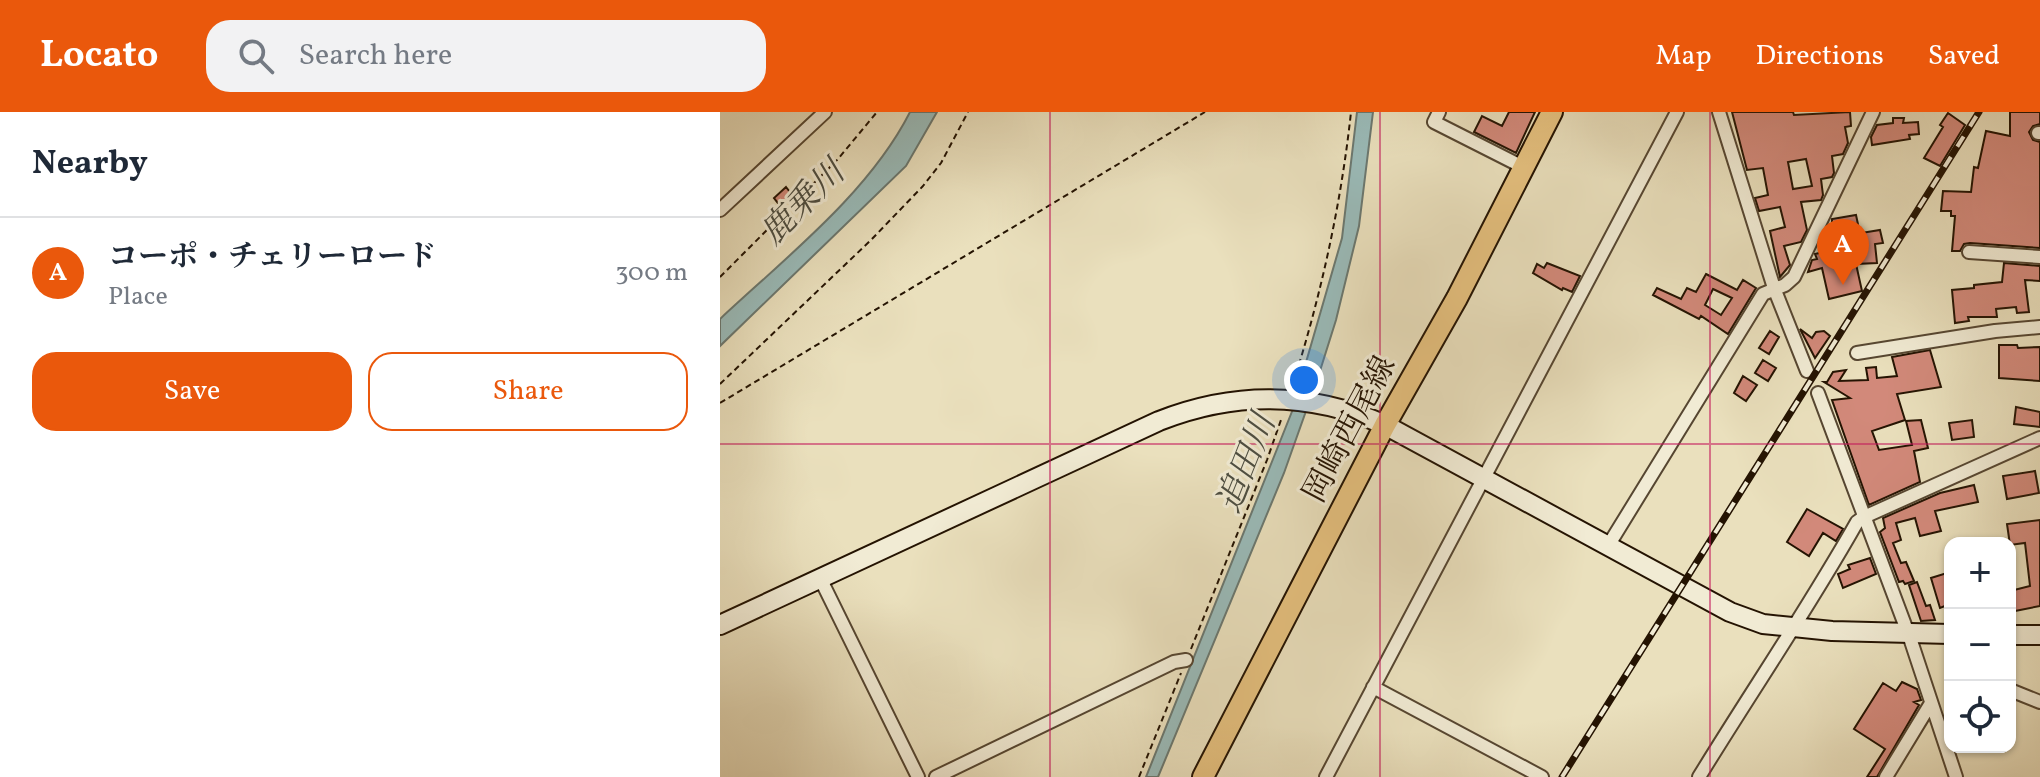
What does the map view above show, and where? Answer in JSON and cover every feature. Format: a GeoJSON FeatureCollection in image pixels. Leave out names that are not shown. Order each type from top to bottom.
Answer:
{"type":"FeatureCollection","features":[{"type":"Feature","properties":{"kind":"main road","name":"岡崎西尾線"},"geometry":{"type":"LineString","coordinates":[[1203,777],[1385,425],[1457,298],[1552,112]]}},
{"type":"Feature","properties":{"kind":"street"},"geometry":{"type":"LineString","coordinates":[[720,210],[825,112]]}},
{"type":"Feature","properties":{"kind":"street"},"geometry":{"type":"LineString","coordinates":[[1439,112],[1434,122],[1523,167]]}},
{"type":"Feature","properties":{"kind":"street"},"geometry":{"type":"LineString","coordinates":[[1326,777],[1677,112]]}},
{"type":"Feature","properties":{"kind":"street"},"geometry":{"type":"LineString","coordinates":[[1719,112],[1774,288],[1807,371]]}},
{"type":"Feature","properties":{"kind":"street"},"geometry":{"type":"LineString","coordinates":[[1608,546],[1760,299],[1794,277],[1873,112]]}},
{"type":"Feature","properties":{"kind":"street"},"geometry":{"type":"LineString","coordinates":[[1969,252],[2040,257]]}},
{"type":"Feature","properties":{"kind":"street"},"geometry":{"type":"LineString","coordinates":[[1857,353],[2040,327]]}},
{"type":"Feature","properties":{"kind":"street"},"geometry":{"type":"LineString","coordinates":[[1818,393],[1907,633],[1956,777]]}},
{"type":"Feature","properties":{"kind":"street"},"geometry":{"type":"LineString","coordinates":[[720,625],[1177,414],[1244,400],[1289,399],[1350,412],[1385,425],[1730,612],[1763,624],[1792,628],[1944,634]]}},
{"type":"Feature","properties":{"kind":"street"},"geometry":{"type":"LineString","coordinates":[[1699,777],[1813,598],[1857,522],[2040,438]]}},
{"type":"Feature","properties":{"kind":"street"},"geometry":{"type":"LineString","coordinates":[[820,578],[918,777]]}},
{"type":"Feature","properties":{"kind":"street"},"geometry":{"type":"LineString","coordinates":[[2016,635],[2040,635]]}},
{"type":"Feature","properties":{"kind":"street"},"geometry":{"type":"LineString","coordinates":[[936,777],[1174,662],[1186,660]]}},
{"type":"Feature","properties":{"kind":"street"},"geometry":{"type":"LineString","coordinates":[[1373,687],[1542,777]]}},
{"type":"Feature","properties":{"kind":"street"},"geometry":{"type":"LineString","coordinates":[[2016,692],[2040,702]]}},
{"type":"Feature","properties":{"kind":"street"},"geometry":{"type":"LineString","coordinates":[[1886,777],[1931,703]]}},
{"type":"Feature","properties":{"kind":"path"},"geometry":{"type":"LineString","coordinates":[[720,277],[838,159],[877,112]]}},
{"type":"Feature","properties":{"kind":"path"},"geometry":{"type":"LineString","coordinates":[[720,384],[903,208],[941,163],[968,112]]}},
{"type":"Feature","properties":{"kind":"path"},"geometry":{"type":"LineString","coordinates":[[720,403],[1205,112]]}},
{"type":"Feature","properties":{"kind":"path"},"geometry":{"type":"LineString","coordinates":[[1139,777],[1257,487],[1289,399],[1315,313],[1332,238],[1351,112]]}},
{"type":"Feature","properties":{"kind":"water"},"geometry":{"type":"Polygon","coordinates":[[[910,112],[937,112],[906,166],[720,346],[720,319],[849,197],[893,142],[910,112]]]}},
{"type":"Feature","properties":{"kind":"water"},"geometry":{"type":"Polygon","coordinates":[[[1357,112],[1373,112],[1359,226],[1336,320],[1313,393],[1298,390],[1342,238],[1357,112]]]}},
{"type":"Feature","properties":{"kind":"water"},"geometry":{"type":"Polygon","coordinates":[[[1293,409],[1306,411],[1284,473],[1158,777],[1146,777],[1293,409]]]}},
{"type":"Feature","properties":{"kind":"building"},"geometry":{"type":"Polygon","coordinates":[[[1509,112],[1535,112],[1516,153],[1474,132],[1482,116],[1502,126],[1509,112]]]}},
{"type":"Feature","properties":{"kind":"building"},"geometry":{"type":"Polygon","coordinates":[[[1732,112],[1793,112],[1794,115],[1850,112],[1851,126],[1845,127],[1848,143],[1843,154],[1832,156],[1832,177],[1821,179],[1821,200],[1801,202],[1807,230],[1801,242],[1784,246],[1790,265],[1780,277],[1770,231],[1785,227],[1780,207],[1759,211],[1755,198],[1768,195],[1763,168],[1747,170],[1732,112]],[[1806,159],[1788,162],[1793,189],[1812,186],[1806,159]]]}},
{"type":"Feature","properties":{"kind":"building"},"geometry":{"type":"Polygon","coordinates":[[[2010,112],[2040,112],[2040,124],[2033,126],[2029,132],[2033,140],[2040,142],[2040,248],[1970,243],[1964,244],[1960,251],[1952,251],[1955,216],[1951,216],[1951,211],[1941,211],[1943,191],[1971,192],[1974,167],[1978,168],[1986,131],[2010,136],[2010,112]]]}},
{"type":"Feature","properties":{"kind":"building"},"geometry":{"type":"Polygon","coordinates":[[[1948,113],[1965,125],[1940,166],[1924,158],[1948,113]]]}},
{"type":"Feature","properties":{"kind":"building"},"geometry":{"type":"Polygon","coordinates":[[[1893,118],[1904,118],[1903,123],[1918,122],[1919,134],[1909,135],[1910,139],[1872,145],[1871,137],[1877,125],[1893,123],[1893,118]]]}},
{"type":"Feature","properties":{"kind":"building"},"geometry":{"type":"Polygon","coordinates":[[[786,187],[793,196],[781,207],[774,198],[786,187]]]}},
{"type":"Feature","properties":{"kind":"building"},"geometry":{"type":"Polygon","coordinates":[[[1856,215],[1859,229],[1832,235],[1832,219],[1856,215]]]}},
{"type":"Feature","properties":{"kind":"building"},"geometry":{"type":"Polygon","coordinates":[[[1880,230],[1883,243],[1875,244],[1877,263],[1856,264],[1862,291],[1829,299],[1822,268],[1808,272],[1812,260],[1817,259],[1815,254],[1841,248],[1842,252],[1864,250],[1861,233],[1880,230]]]}},
{"type":"Feature","properties":{"kind":"building"},"geometry":{"type":"Polygon","coordinates":[[[1547,263],[1580,276],[1572,292],[1562,290],[1533,273],[1537,264],[1544,268],[1547,263]]]}},
{"type":"Feature","properties":{"kind":"building"},"geometry":{"type":"Polygon","coordinates":[[[2004,263],[2040,266],[2040,281],[2025,280],[2029,312],[2017,313],[2016,307],[1996,309],[1997,317],[1968,317],[1969,321],[1955,323],[1952,290],[2002,282],[2004,263]]]}},
{"type":"Feature","properties":{"kind":"building"},"geometry":{"type":"Polygon","coordinates":[[[1706,274],[1737,290],[1743,280],[1756,288],[1728,334],[1701,316],[1699,319],[1653,295],[1657,288],[1681,299],[1687,288],[1696,292],[1706,274]],[[1713,289],[1705,305],[1721,315],[1732,298],[1713,289]]]}},
{"type":"Feature","properties":{"kind":"building"},"geometry":{"type":"Polygon","coordinates":[[[1800,329],[1812,338],[1816,332],[1824,331],[1830,336],[1815,358],[1800,329]]]}},
{"type":"Feature","properties":{"kind":"building"},"geometry":{"type":"Polygon","coordinates":[[[1770,331],[1779,337],[1769,354],[1759,348],[1770,331]]]}},
{"type":"Feature","properties":{"kind":"building"},"geometry":{"type":"Polygon","coordinates":[[[1999,345],[2040,347],[2040,381],[1999,378],[1999,345]]]}},
{"type":"Feature","properties":{"kind":"building"},"geometry":{"type":"Polygon","coordinates":[[[1930,350],[1941,387],[1897,394],[1905,420],[1872,431],[1879,450],[1912,445],[1906,421],[1921,420],[1928,448],[1914,451],[1920,482],[1869,505],[1832,400],[1850,398],[1824,382],[1833,372],[1846,370],[1839,381],[1868,380],[1866,368],[1876,367],[1877,378],[1897,376],[1892,357],[1930,350]]]}},
{"type":"Feature","properties":{"kind":"building"},"geometry":{"type":"Polygon","coordinates":[[[1763,360],[1776,368],[1768,381],[1755,373],[1763,360]]]}},
{"type":"Feature","properties":{"kind":"building"},"geometry":{"type":"Polygon","coordinates":[[[1743,376],[1757,385],[1746,401],[1734,393],[1743,376]]]}},
{"type":"Feature","properties":{"kind":"building"},"geometry":{"type":"Polygon","coordinates":[[[2016,407],[2040,412],[2040,427],[2014,424],[2016,407]]]}},
{"type":"Feature","properties":{"kind":"building"},"geometry":{"type":"Polygon","coordinates":[[[1972,420],[1974,437],[1952,440],[1949,423],[1972,420]]]}},
{"type":"Feature","properties":{"kind":"building"},"geometry":{"type":"Polygon","coordinates":[[[2035,471],[2039,493],[2007,499],[2003,476],[2035,471]]]}},
{"type":"Feature","properties":{"kind":"building"},"geometry":{"type":"Polygon","coordinates":[[[1974,485],[1978,502],[1935,511],[1941,531],[1920,536],[1915,518],[1896,523],[1901,540],[1893,543],[1901,563],[1906,562],[1914,581],[1899,582],[1880,532],[1885,528],[1883,518],[1940,493],[1974,485]]]}},
{"type":"Feature","properties":{"kind":"building"},"geometry":{"type":"Polygon","coordinates":[[[1807,509],[1843,529],[1836,541],[1823,533],[1809,556],[1787,542],[1807,509]]]}},
{"type":"Feature","properties":{"kind":"building"},"geometry":{"type":"Polygon","coordinates":[[[2040,520],[2040,606],[2016,611],[2016,590],[2030,586],[2025,543],[2016,544],[2016,537],[2009,537],[2007,524],[2040,520]]]}},
{"type":"Feature","properties":{"kind":"building"},"geometry":{"type":"Polygon","coordinates":[[[1870,558],[1876,574],[1843,588],[1838,574],[1850,569],[1848,565],[1870,558]]]}},
{"type":"Feature","properties":{"kind":"building"},"geometry":{"type":"Polygon","coordinates":[[[1944,574],[1944,606],[1940,608],[1931,578],[1944,574]]]}},
{"type":"Feature","properties":{"kind":"building"},"geometry":{"type":"Polygon","coordinates":[[[1917,582],[1935,620],[1921,621],[1909,585],[1917,582]]]}},
{"type":"Feature","properties":{"kind":"building"},"geometry":{"type":"Polygon","coordinates":[[[1902,682],[1917,689],[1921,700],[1914,702],[1919,705],[1877,777],[1867,777],[1885,749],[1854,729],[1883,683],[1896,691],[1902,682]]]}},
{"type":"Feature","properties":{"kind":"railway"},"geometry":{"type":"LineString","coordinates":[[1562,777],[1979,112]]}},
{"type":"Feature","properties":{"kind":"place","name":"コーポ・チェリーロード"},"geometry":{"type":"Point","coordinates":[1843,285]}},
{"type":"Feature","properties":{"kind":"water label","name":"鹿乗川"},"geometry":{"type":"Point","coordinates":[804,204]}},
{"type":"Feature","properties":{"kind":"water label","name":"追田川"},"geometry":{"type":"Point","coordinates":[1248,464]}}]}
